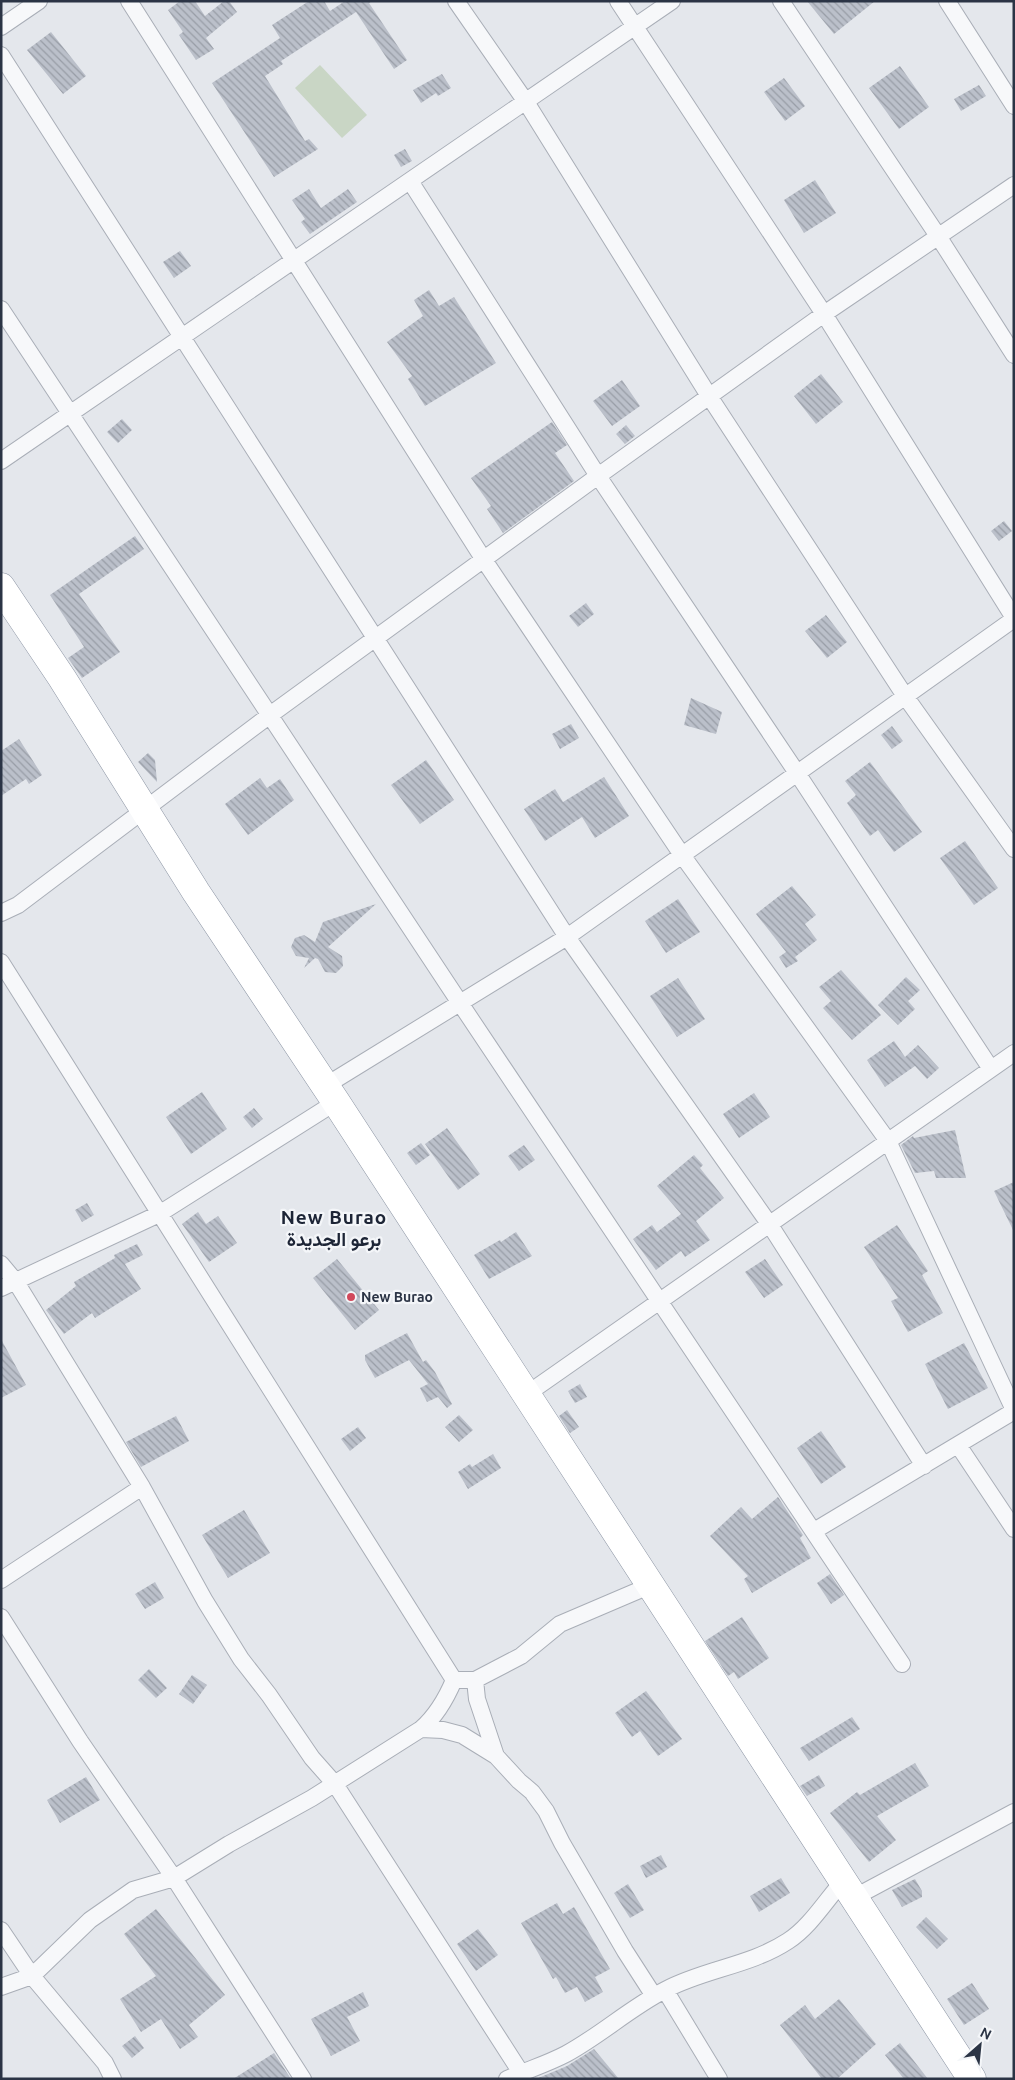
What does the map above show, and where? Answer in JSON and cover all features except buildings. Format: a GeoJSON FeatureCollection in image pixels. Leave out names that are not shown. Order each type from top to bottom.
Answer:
{"type":"FeatureCollection","features":[{"type":"Feature","properties":{"kind":"highway"},"geometry":{"type":"LineString","coordinates":[[1,587],[62,678],[196,892],[331,1094],[527,1394],[649,1586],[850,1888],[972,2079]]}},
{"type":"Feature","properties":{"kind":"street"},"geometry":{"type":"LineString","coordinates":[[1,27],[39,1]]}},
{"type":"Feature","properties":{"kind":"street"},"geometry":{"type":"LineString","coordinates":[[129,1],[484,560],[682,855],[888,1141],[1014,1410],[814,1531]]}},
{"type":"Feature","properties":{"kind":"street"},"geometry":{"type":"LineString","coordinates":[[456,1],[526,102],[709,396],[905,696],[1014,849]]}},
{"type":"Feature","properties":{"kind":"street"},"geometry":{"type":"LineString","coordinates":[[8,1285],[159,1214],[460,1003],[567,937],[1014,618],[824,314],[618,1]]}},
{"type":"Feature","properties":{"kind":"street"},"geometry":{"type":"LineString","coordinates":[[1,461],[672,1]]}},
{"type":"Feature","properties":{"kind":"street"},"geometry":{"type":"LineString","coordinates":[[781,1],[938,236],[1014,355]]}},
{"type":"Feature","properties":{"kind":"street"},"geometry":{"type":"LineString","coordinates":[[947,1],[1014,106]]}},
{"type":"Feature","properties":{"kind":"street"},"geometry":{"type":"LineString","coordinates":[[1,55],[567,937],[770,1225],[924,1466]]}},
{"type":"Feature","properties":{"kind":"street"},"geometry":{"type":"LineString","coordinates":[[410,181],[598,476],[797,773],[991,1069]]}},
{"type":"Feature","properties":{"kind":"street"},"geometry":{"type":"LineString","coordinates":[[1,913],[18,905],[270,715],[709,396],[824,314],[1014,185]]}},
{"type":"Feature","properties":{"kind":"street"},"geometry":{"type":"LineString","coordinates":[[1,309],[460,1003],[902,1664]]}},
{"type":"Feature","properties":{"kind":"street"},"geometry":{"type":"LineString","coordinates":[[1,962],[454,1680]]}},
{"type":"Feature","properties":{"kind":"street"},"geometry":{"type":"LineString","coordinates":[[527,1394],[991,1069],[1011,1060]]}},
{"type":"Feature","properties":{"kind":"street"},"geometry":{"type":"LineString","coordinates":[[1,1264],[8,1285],[142,1487],[205,1601],[241,1659],[269,1695],[312,1758],[334,1784],[518,2077],[568,2053],[660,1993],[686,1980],[748,1961],[788,1941],[810,1922],[822,1904],[850,1888],[1014,1812]]}},
{"type":"Feature","properties":{"kind":"street"},"geometry":{"type":"LineString","coordinates":[[958,1445],[1014,1530]]}},
{"type":"Feature","properties":{"kind":"street"},"geometry":{"type":"LineString","coordinates":[[1,1580],[142,1487]]}},
{"type":"Feature","properties":{"kind":"street"},"geometry":{"type":"LineString","coordinates":[[454,1680],[475,1680],[521,1656],[560,1624],[649,1586]]}},
{"type":"Feature","properties":{"kind":"street"},"geometry":{"type":"LineString","coordinates":[[1,1617],[80,1741],[174,1878],[303,2079]]}},
{"type":"Feature","properties":{"kind":"street"},"geometry":{"type":"LineString","coordinates":[[1,1987],[32,1976],[90,1920],[133,1890],[174,1878],[334,1784],[421,1729],[431,1720],[448,1694],[454,1680]]}},
{"type":"Feature","properties":{"kind":"street"},"geometry":{"type":"LineString","coordinates":[[475,1680],[477,1699],[496,1756]]}},
{"type":"Feature","properties":{"kind":"street"},"geometry":{"type":"LineString","coordinates":[[421,1729],[443,1730],[462,1735],[496,1756],[519,1782],[532,1792],[546,1810],[562,1843],[620,1944],[660,1993],[718,2079]]}},
{"type":"Feature","properties":{"kind":"street"},"geometry":{"type":"LineString","coordinates":[[1,1930],[32,1976],[105,2064],[113,2079]]}},
{"type":"Feature","properties":{"kind":"green space"},"geometry":{"type":"Polygon","coordinates":[[[320,65],[367,115],[342,138],[295,88],[320,65]]]}},
{"type":"Feature","properties":{"kind":"place","name":"New Burao"},"geometry":{"type":"Point","coordinates":[351,1297]}},
{"type":"Feature","properties":{"kind":"district","name":"New Burao برعو الجديدة"},"geometry":{"type":"Point","coordinates":[334,1228]}}]}
